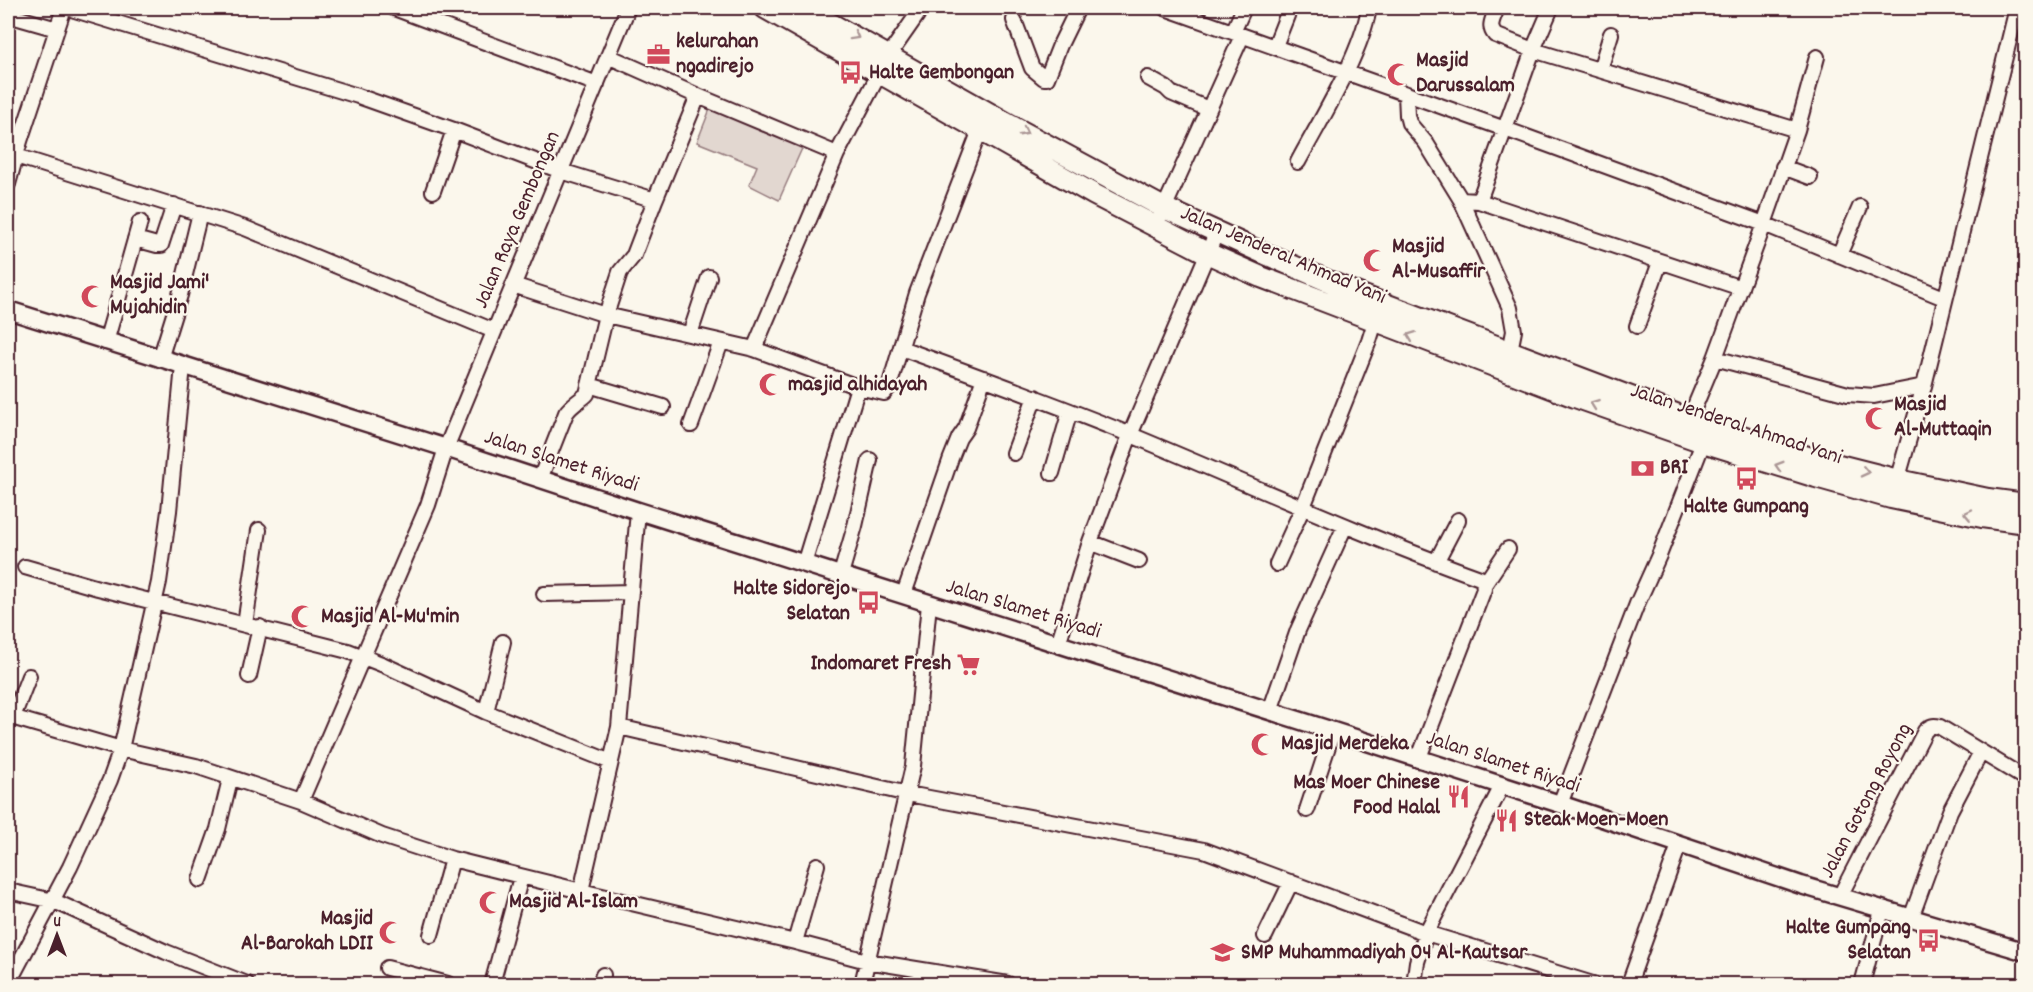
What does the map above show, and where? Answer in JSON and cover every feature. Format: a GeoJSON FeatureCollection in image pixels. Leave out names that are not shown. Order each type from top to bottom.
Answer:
{"type":"FeatureCollection","features":[{"type":"Feature","properties":{"kind":"highway","name":"Jalan Jenderal Ahmad Yani"},"geometry":{"type":"LineString","coordinates":[[765,8],[1008,124],[1164,208],[1374,300],[1510,351],[1686,427]]}},
{"type":"Feature","properties":{"kind":"highway","name":"Jalan Jenderal Ahmad Yani"},"geometry":{"type":"LineString","coordinates":[[804,8],[980,130],[1155,228],[1261,277],[1375,322],[1706,434],[1822,461],[1895,489],[1982,517],[2025,523]]}},
{"type":"Feature","properties":{"kind":"highway","name":"Jalan Jenderal Ahmad Yani"},"geometry":{"type":"LineString","coordinates":[[1895,489],[2025,504]]}},
{"type":"Feature","properties":{"kind":"main road","name":"Jalan Slamet Riyadi"},"geometry":{"type":"LineString","coordinates":[[8,310],[1333,731],[1882,910],[2025,952]]}},
{"type":"Feature","properties":{"kind":"street"},"geometry":{"type":"LineString","coordinates":[[8,184],[16,156],[14,138],[66,8],[358,96],[561,171],[655,200]]}},
{"type":"Feature","properties":{"kind":"street"},"geometry":{"type":"LineString","coordinates":[[396,8],[597,84]]}},
{"type":"Feature","properties":{"kind":"street","name":"Jalan Raya Gembongan"},"geometry":{"type":"LineString","coordinates":[[302,801],[428,505],[446,448],[628,8]]}},
{"type":"Feature","properties":{"kind":"street"},"geometry":{"type":"LineString","coordinates":[[1014,20],[1032,68],[1047,78],[1078,8]]}},
{"type":"Feature","properties":{"kind":"street"},"geometry":{"type":"LineString","coordinates":[[1165,8],[1764,224],[1944,298]]}},
{"type":"Feature","properties":{"kind":"street"},"geometry":{"type":"LineString","coordinates":[[1155,228],[1208,109],[1237,34],[1244,8]]}},
{"type":"Feature","properties":{"kind":"street"},"geometry":{"type":"LineString","coordinates":[[1275,46],[1290,8]]}},
{"type":"Feature","properties":{"kind":"street"},"geometry":{"type":"LineString","coordinates":[[1298,162],[1346,72],[1362,34],[1369,8]]}},
{"type":"Feature","properties":{"kind":"street"},"geometry":{"type":"LineString","coordinates":[[1497,8],[1491,24],[1495,35],[1533,50],[1797,130]]}},
{"type":"Feature","properties":{"kind":"street"},"geometry":{"type":"LineString","coordinates":[[1479,201],[1533,50],[1551,8]]}},
{"type":"Feature","properties":{"kind":"street"},"geometry":{"type":"LineString","coordinates":[[1895,489],[1924,386],[2017,8]]}},
{"type":"Feature","properties":{"kind":"street"},"geometry":{"type":"LineString","coordinates":[[8,15],[57,29]]}},
{"type":"Feature","properties":{"kind":"street"},"geometry":{"type":"LineString","coordinates":[[754,349],[837,154],[885,64],[917,15]]}},
{"type":"Feature","properties":{"kind":"street"},"geometry":{"type":"LineString","coordinates":[[1600,70],[1611,34]]}},
{"type":"Feature","properties":{"kind":"street"},"geometry":{"type":"LineString","coordinates":[[608,56],[837,154]]}},
{"type":"Feature","properties":{"kind":"street"},"geometry":{"type":"LineString","coordinates":[[1686,427],[1764,224],[1797,130],[1817,57]]}},
{"type":"Feature","properties":{"kind":"street"},"geometry":{"type":"LineString","coordinates":[[1148,78],[1171,93],[1208,109]]}},
{"type":"Feature","properties":{"kind":"street"},"geometry":{"type":"LineString","coordinates":[[1406,94],[1409,123],[1426,143],[1461,200],[1513,318],[1514,331],[1510,351]]}},
{"type":"Feature","properties":{"kind":"street"},"geometry":{"type":"LineString","coordinates":[[540,479],[566,413],[571,405],[587,394],[606,315],[620,272],[634,255],[698,96]]}},
{"type":"Feature","properties":{"kind":"street"},"geometry":{"type":"LineString","coordinates":[[433,191],[454,130]]}},
{"type":"Feature","properties":{"kind":"street"},"geometry":{"type":"LineString","coordinates":[[513,285],[606,315],[754,349],[858,387],[880,393],[887,392],[917,293],[980,130]]}},
{"type":"Feature","properties":{"kind":"street"},"geometry":{"type":"LineString","coordinates":[[16,156],[245,228],[494,331]]}},
{"type":"Feature","properties":{"kind":"street"},"geometry":{"type":"LineString","coordinates":[[1783,167],[1810,177]]}},
{"type":"Feature","properties":{"kind":"street"},"geometry":{"type":"LineString","coordinates":[[1461,200],[1479,201],[1741,288]]}},
{"type":"Feature","properties":{"kind":"street"},"geometry":{"type":"LineString","coordinates":[[135,239],[161,245],[174,205]]}},
{"type":"Feature","properties":{"kind":"street"},"geometry":{"type":"LineString","coordinates":[[1839,255],[1860,207]]}},
{"type":"Feature","properties":{"kind":"street"},"geometry":{"type":"LineString","coordinates":[[160,359],[178,303],[200,213]]}},
{"type":"Feature","properties":{"kind":"street"},"geometry":{"type":"LineString","coordinates":[[106,342],[140,222]]}},
{"type":"Feature","properties":{"kind":"street"},"geometry":{"type":"LineString","coordinates":[[1058,644],[1090,542],[1130,435],[1217,231]]}},
{"type":"Feature","properties":{"kind":"street"},"geometry":{"type":"LineString","coordinates":[[1637,326],[1660,261]]}},
{"type":"Feature","properties":{"kind":"street"},"geometry":{"type":"LineString","coordinates":[[690,334],[709,277]]}},
{"type":"Feature","properties":{"kind":"street"},"geometry":{"type":"LineString","coordinates":[[1277,564],[1303,507],[1375,322]]}},
{"type":"Feature","properties":{"kind":"street"},"geometry":{"type":"LineString","coordinates":[[691,425],[721,342]]}},
{"type":"Feature","properties":{"kind":"street"},"geometry":{"type":"LineString","coordinates":[[901,348],[1130,435],[1346,526],[1480,578],[1484,585]]}},
{"type":"Feature","properties":{"kind":"street"},"geometry":{"type":"LineString","coordinates":[[1714,358],[1864,397],[1924,386]]}},
{"type":"Feature","properties":{"kind":"street"},"geometry":{"type":"LineString","coordinates":[[8,984],[54,901],[98,807],[121,749],[155,603],[170,511],[183,366]]}},
{"type":"Feature","properties":{"kind":"street"},"geometry":{"type":"LineString","coordinates":[[904,594],[951,459],[959,438],[965,430],[984,378]]}},
{"type":"Feature","properties":{"kind":"street"},"geometry":{"type":"LineString","coordinates":[[590,385],[663,407]]}},
{"type":"Feature","properties":{"kind":"street"},"geometry":{"type":"LineString","coordinates":[[804,564],[858,387]]}},
{"type":"Feature","properties":{"kind":"street"},"geometry":{"type":"LineString","coordinates":[[1014,453],[1035,397]]}},
{"type":"Feature","properties":{"kind":"street"},"geometry":{"type":"LineString","coordinates":[[1052,473],[1070,411]]}},
{"type":"Feature","properties":{"kind":"street"},"geometry":{"type":"LineString","coordinates":[[1560,804],[1706,434]]}},
{"type":"Feature","properties":{"kind":"street"},"geometry":{"type":"LineString","coordinates":[[841,574],[870,460]]}},
{"type":"Feature","properties":{"kind":"street"},"geometry":{"type":"LineString","coordinates":[[581,891],[619,727],[638,512]]}},
{"type":"Feature","properties":{"kind":"street"},"geometry":{"type":"LineString","coordinates":[[1436,562],[1458,520]]}},
{"type":"Feature","properties":{"kind":"street"},"geometry":{"type":"LineString","coordinates":[[1270,711],[1298,630],[1346,526]]}},
{"type":"Feature","properties":{"kind":"street"},"geometry":{"type":"LineString","coordinates":[[245,624],[259,530]]}},
{"type":"Feature","properties":{"kind":"street"},"geometry":{"type":"LineString","coordinates":[[1090,542],[1139,561]]}},
{"type":"Feature","properties":{"kind":"street"},"geometry":{"type":"LineString","coordinates":[[1418,760],[1477,610],[1484,585],[1508,549]]}},
{"type":"Feature","properties":{"kind":"street"},"geometry":{"type":"LineString","coordinates":[[25,567],[155,603],[260,627],[364,657],[486,712],[611,762]]}},
{"type":"Feature","properties":{"kind":"street"},"geometry":{"type":"LineString","coordinates":[[544,594],[631,592]]}},
{"type":"Feature","properties":{"kind":"street"},"geometry":{"type":"LineString","coordinates":[[862,984],[908,795],[913,766],[929,604]]}},
{"type":"Feature","properties":{"kind":"street"},"geometry":{"type":"LineString","coordinates":[[249,676],[260,627]]}},
{"type":"Feature","properties":{"kind":"street"},"geometry":{"type":"LineString","coordinates":[[486,712],[503,642]]}},
{"type":"Feature","properties":{"kind":"street"},"geometry":{"type":"LineString","coordinates":[[29,676],[10,716],[121,749],[196,766],[302,801],[382,836],[452,860],[867,961],[976,982],[1008,984]]}},
{"type":"Feature","properties":{"kind":"street","name":"Jalan Gotong Royong"},"geometry":{"type":"LineString","coordinates":[[1840,896],[1925,731],[1934,725],[2025,779]]}},
{"type":"Feature","properties":{"kind":"street"},"geometry":{"type":"LineString","coordinates":[[619,727],[908,795],[1204,850],[1426,933],[1593,984]]}},
{"type":"Feature","properties":{"kind":"street"},"geometry":{"type":"LineString","coordinates":[[1307,810],[1333,731]]}},
{"type":"Feature","properties":{"kind":"street"},"geometry":{"type":"LineString","coordinates":[[1911,918],[1950,812],[1981,752]]}},
{"type":"Feature","properties":{"kind":"street"},"geometry":{"type":"LineString","coordinates":[[200,880],[218,829],[230,779]]}},
{"type":"Feature","properties":{"kind":"street"},"geometry":{"type":"LineString","coordinates":[[1414,984],[1417,962],[1426,933],[1502,786]]}},
{"type":"Feature","properties":{"kind":"street"},"geometry":{"type":"LineString","coordinates":[[1629,984],[1678,845]]}},
{"type":"Feature","properties":{"kind":"street"},"geometry":{"type":"LineString","coordinates":[[431,935],[452,860]]}},
{"type":"Feature","properties":{"kind":"street"},"geometry":{"type":"LineString","coordinates":[[795,942],[817,865]]}},
{"type":"Feature","properties":{"kind":"street"},"geometry":{"type":"LineString","coordinates":[[492,984],[521,877]]}},
{"type":"Feature","properties":{"kind":"street"},"geometry":{"type":"LineString","coordinates":[[1265,936],[1291,882]]}},
{"type":"Feature","properties":{"kind":"street"},"geometry":{"type":"LineString","coordinates":[[8,891],[54,901],[166,952],[247,984]]}},
{"type":"Feature","properties":{"kind":"street"},"geometry":{"type":"LineString","coordinates":[[1862,984],[1882,910]]}},
{"type":"Feature","properties":{"kind":"street"},"geometry":{"type":"LineString","coordinates":[[387,968],[448,984]]}},
{"type":"Feature","properties":{"kind":"shaded area"},"geometry":{"type":"Polygon","coordinates":[[[712,104],[804,144],[779,200],[749,185],[757,166],[697,142],[712,104]]]}},
{"type":"Feature","properties":{"kind":"place","name":"kelurahan ngadirejo"},"geometry":{"type":"Point","coordinates":[658,55]}},
{"type":"Feature","properties":{"kind":"place","name":"Halte Gembongan"},"geometry":{"type":"Point","coordinates":[851,73]}},
{"type":"Feature","properties":{"kind":"place","name":"Masjid Darussalam"},"geometry":{"type":"Point","coordinates":[1398,74]}},
{"type":"Feature","properties":{"kind":"place","name":"Masjid Al-Musaffir"},"geometry":{"type":"Point","coordinates":[1374,260]}},
{"type":"Feature","properties":{"kind":"place","name":"Masjid Jami' Mujahidin"},"geometry":{"type":"Point","coordinates":[92,296]}},
{"type":"Feature","properties":{"kind":"place","name":"masjid alhidayah"},"geometry":{"type":"Point","coordinates":[770,385]}},
{"type":"Feature","properties":{"kind":"place","name":"Masjid Al-Muttaqin"},"geometry":{"type":"Point","coordinates":[1876,418]}},
{"type":"Feature","properties":{"kind":"place","name":"BRI"},"geometry":{"type":"Point","coordinates":[1642,468]}},
{"type":"Feature","properties":{"kind":"place","name":"Halte Gumpang"},"geometry":{"type":"Point","coordinates":[1746,478]}},
{"type":"Feature","properties":{"kind":"place","name":"Halte Sidorejo Selatan"},"geometry":{"type":"Point","coordinates":[868,602]}},
{"type":"Feature","properties":{"kind":"place","name":"Masjid Al-Mu'min"},"geometry":{"type":"Point","coordinates":[303,617]}},
{"type":"Feature","properties":{"kind":"place","name":"Indomaret Fresh"},"geometry":{"type":"Point","coordinates":[969,664]}},
{"type":"Feature","properties":{"kind":"place","name":"Masjid Merdeka"},"geometry":{"type":"Point","coordinates":[1263,744]}},
{"type":"Feature","properties":{"kind":"place","name":"Mas Moer Chinese Food Halal"},"geometry":{"type":"Point","coordinates":[1458,796]}},
{"type":"Feature","properties":{"kind":"place","name":"Steak Moen-Moen"},"geometry":{"type":"Point","coordinates":[1506,820]}},
{"type":"Feature","properties":{"kind":"place","name":"Masjid Al-Islam"},"geometry":{"type":"Point","coordinates":[491,902]}},
{"type":"Feature","properties":{"kind":"place","name":"Masjid Al-Barokah LDII"},"geometry":{"type":"Point","coordinates":[391,932]}},
{"type":"Feature","properties":{"kind":"place","name":"Halte Gumpang Selatan"},"geometry":{"type":"Point","coordinates":[1929,941]}},
{"type":"Feature","properties":{"kind":"place","name":"SMP Muhammadiyah 04 Al-Kautsar"},"geometry":{"type":"Point","coordinates":[1223,953]}}]}
